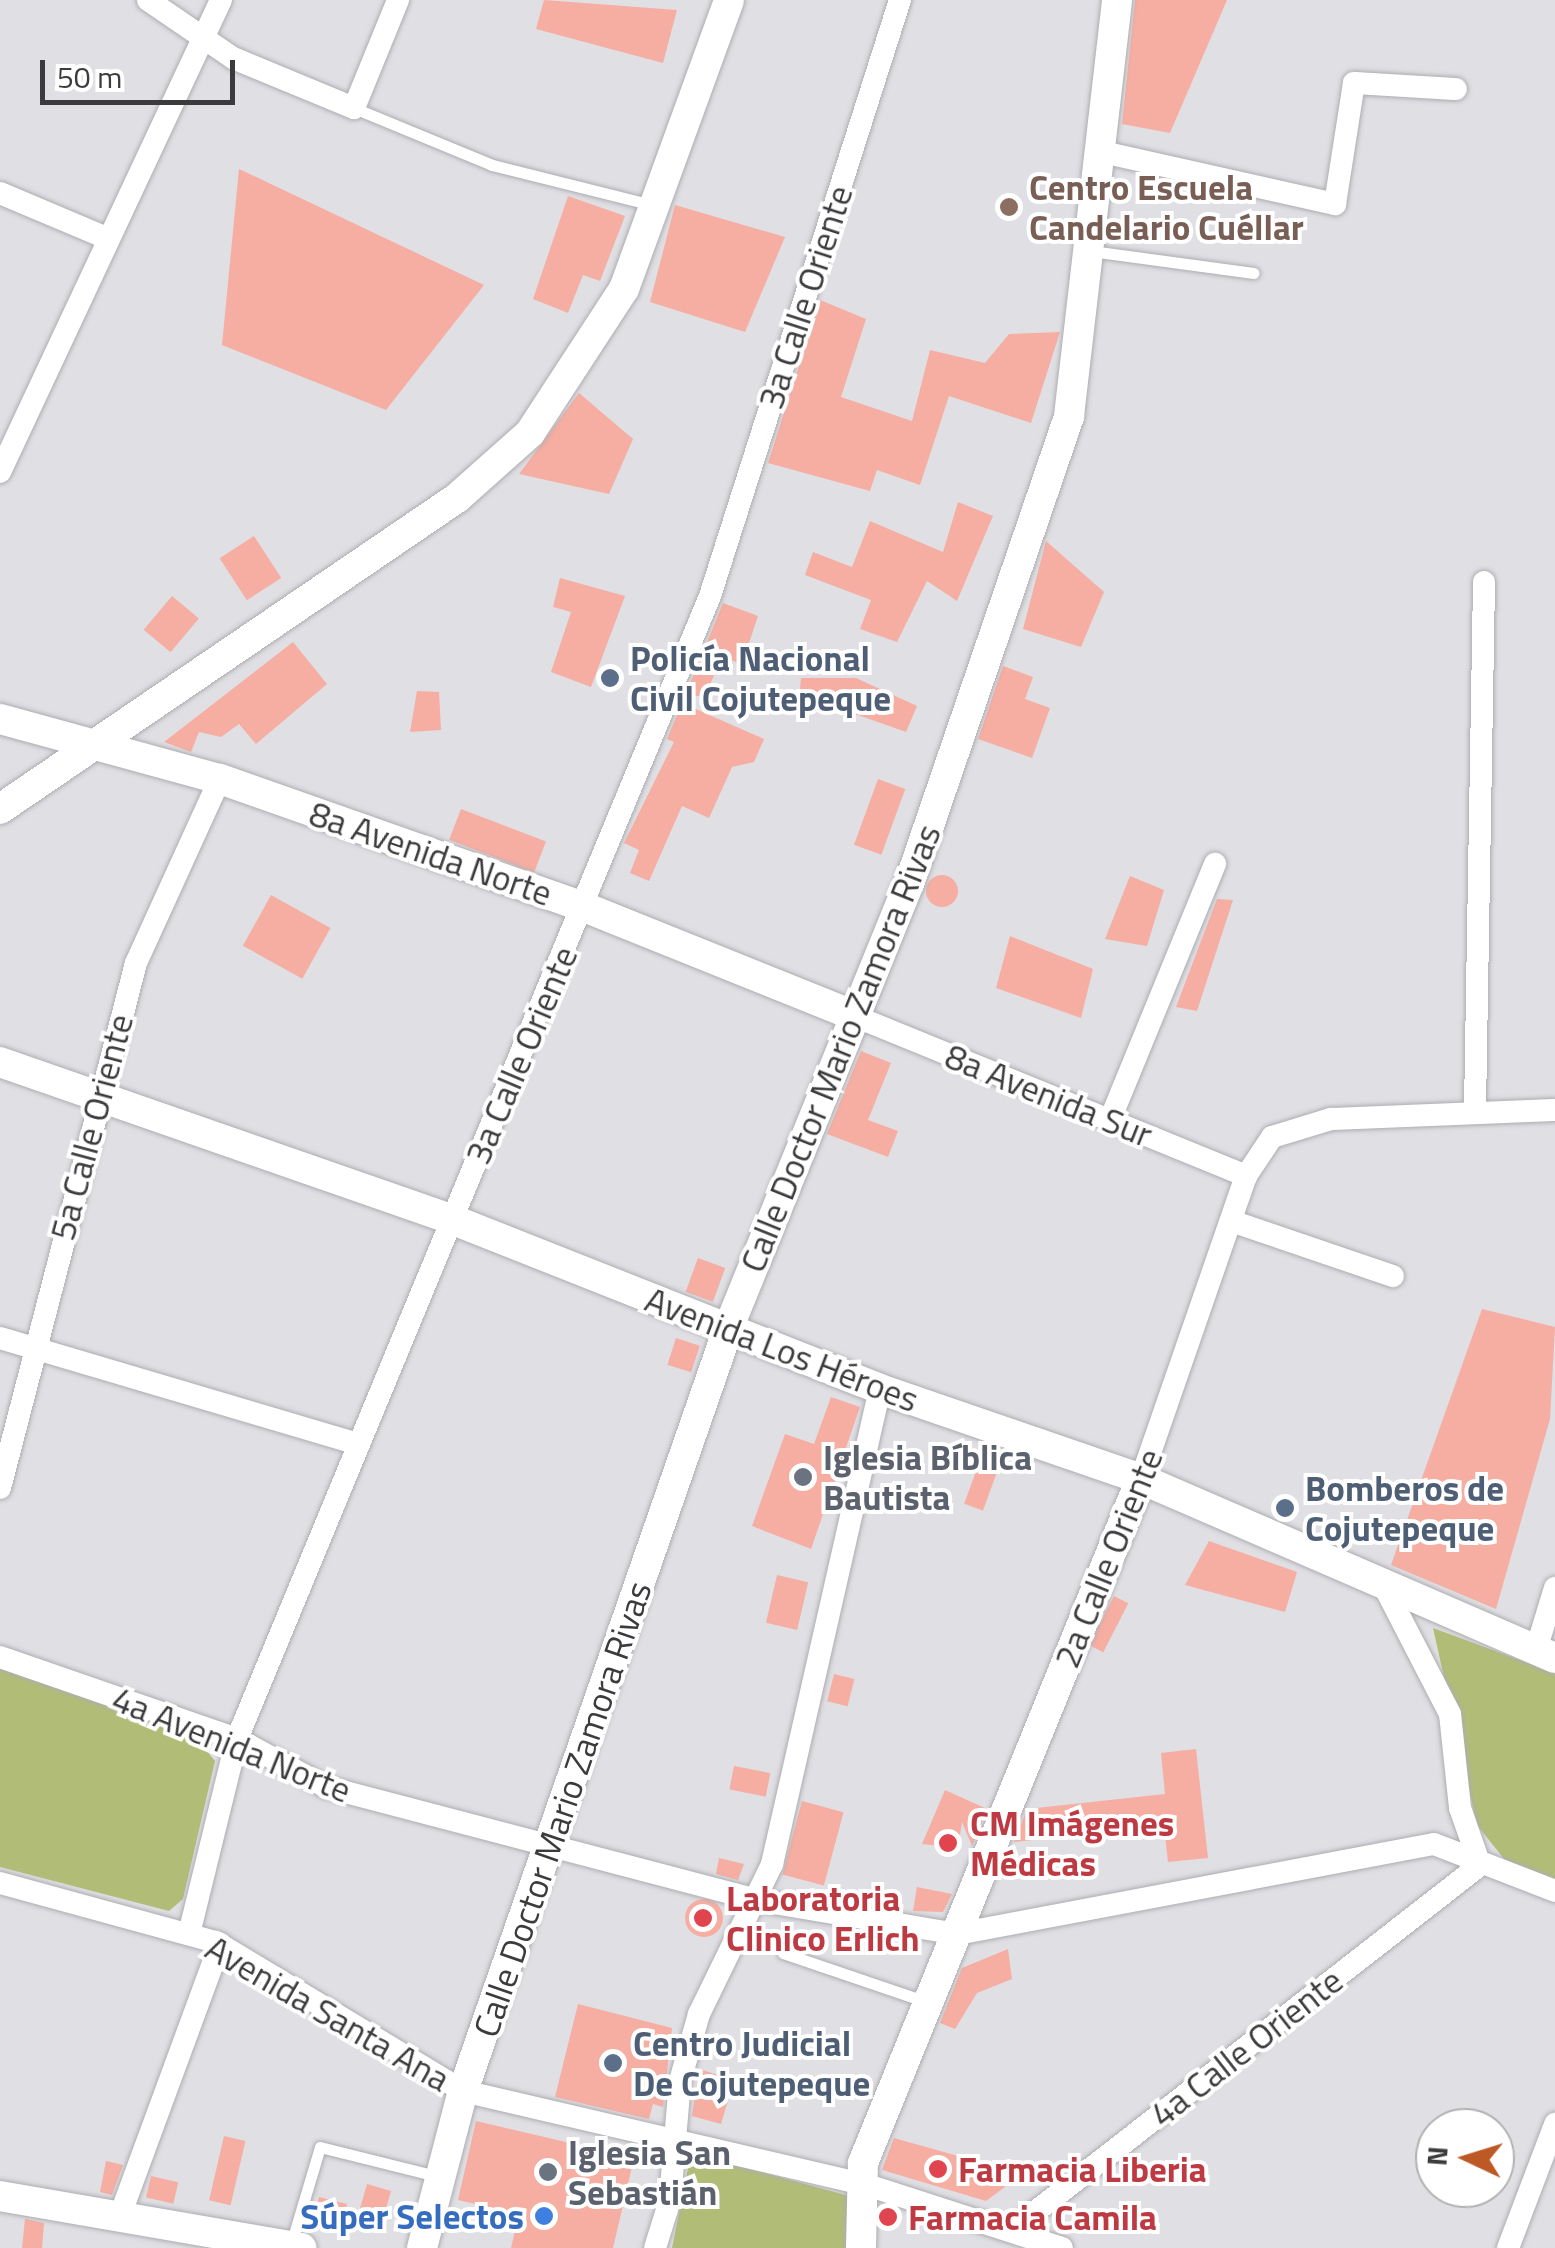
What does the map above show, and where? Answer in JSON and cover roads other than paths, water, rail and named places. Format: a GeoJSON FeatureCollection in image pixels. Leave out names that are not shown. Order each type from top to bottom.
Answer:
{"type":"FeatureCollection","features":[{"type":"Feature","properties":{"kind":"street"},"geometry":{"type":"LineString","coordinates":[[148,0],[204,39],[354,108],[398,0]]}},
{"type":"Feature","properties":{"kind":"street"},"geometry":{"type":"LineString","coordinates":[[0,472],[7,441],[109,240],[220,0]]}},
{"type":"Feature","properties":{"kind":"street"},"geometry":{"type":"LineString","coordinates":[[0,808],[102,742],[513,451],[604,329],[656,206],[729,0]]}},
{"type":"Feature","properties":{"kind":"street","name":"3a Calle Oriente"},"geometry":{"type":"LineString","coordinates":[[189,1934],[237,1739],[710,596],[900,0]]}},
{"type":"Feature","properties":{"kind":"street","name":"Calle Doctor Mario Zamora Rivas"},"geometry":{"type":"LineString","coordinates":[[422,2248],[464,2091],[552,1846],[728,1328],[915,866],[1070,416],[1117,0]]}},
{"type":"Feature","properties":{"kind":"street"},"geometry":{"type":"LineString","coordinates":[[1102,152],[1336,204],[1354,82],[1456,89]]}},
{"type":"Feature","properties":{"kind":"street"},"geometry":{"type":"LineString","coordinates":[[0,193],[109,240]]}},
{"type":"Feature","properties":{"kind":"street"},"geometry":{"type":"LineString","coordinates":[[1475,1109],[1484,582]]}},
{"type":"Feature","properties":{"kind":"street","name":"8a Avenida Norte"},"geometry":{"type":"LineString","coordinates":[[0,719],[102,742],[220,779],[584,907],[852,1015]]}},
{"type":"Feature","properties":{"kind":"street","name":"5a Calle Oriente"},"geometry":{"type":"LineString","coordinates":[[0,1488],[99,1094],[166,880],[220,779]]}},
{"type":"Feature","properties":{"kind":"street"},"geometry":{"type":"LineString","coordinates":[[1110,1120],[1215,864]]}},
{"type":"Feature","properties":{"kind":"street","name":"8a Avenida Sur"},"geometry":{"type":"LineString","coordinates":[[852,1015],[1246,1176]]}},
{"type":"Feature","properties":{"kind":"street","name":"Avenida Los Héroes"},"geometry":{"type":"LineString","coordinates":[[0,1062],[451,1219],[880,1389],[1141,1480],[1386,1590],[1546,1654]]}},
{"type":"Feature","properties":{"kind":"street","name":"2a Calle Oriente"},"geometry":{"type":"LineString","coordinates":[[861,2248],[863,2162],[1141,1480],[1246,1176],[1272,1137],[1331,1119],[1475,1109],[1555,1110]]}},
{"type":"Feature","properties":{"kind":"street"},"geometry":{"type":"LineString","coordinates":[[1231,1221],[1394,1276]]}},
{"type":"Feature","properties":{"kind":"street"},"geometry":{"type":"LineString","coordinates":[[0,1338],[358,1444]]}},
{"type":"Feature","properties":{"kind":"street"},"geometry":{"type":"LineString","coordinates":[[655,2248],[698,2014],[772,1864],[880,1389]]}},
{"type":"Feature","properties":{"kind":"street"},"geometry":{"type":"LineString","coordinates":[[1546,1654],[1555,1588]]}},
{"type":"Feature","properties":{"kind":"street"},"geometry":{"type":"LineString","coordinates":[[1386,1590],[1450,1714],[1460,1808],[1480,1864]]}},
{"type":"Feature","properties":{"kind":"street","name":"4a Avenida Norte"},"geometry":{"type":"LineString","coordinates":[[0,1656],[237,1739],[326,1787],[756,1900],[957,1934]]}},
{"type":"Feature","properties":{"kind":"street"},"geometry":{"type":"LineString","coordinates":[[957,1934],[1420,1846],[1555,1891]]}},
{"type":"Feature","properties":{"kind":"street","name":"4a Calle Oriente"},"geometry":{"type":"LineString","coordinates":[[1012,2230],[1480,1864]]}},
{"type":"Feature","properties":{"kind":"street","name":"Avenida Santa Ana"},"geometry":{"type":"LineString","coordinates":[[0,1883],[220,1944],[464,2091],[864,2184],[1062,2248]]}},
{"type":"Feature","properties":{"kind":"street"},"geometry":{"type":"LineString","coordinates":[[120,2213],[220,1944]]}},
{"type":"Feature","properties":{"kind":"street"},"geometry":{"type":"LineString","coordinates":[[1508,2248],[1553,2135]]}},
{"type":"Feature","properties":{"kind":"street"},"geometry":{"type":"LineString","coordinates":[[0,2196],[120,2213],[296,2246]]}},
{"type":"Feature","properties":{"kind":"lane"},"geometry":{"type":"LineString","coordinates":[[354,108],[492,165],[656,206]]}},
{"type":"Feature","properties":{"kind":"lane"},"geometry":{"type":"LineString","coordinates":[[1091,251],[1254,273]]}},
{"type":"Feature","properties":{"kind":"lane"},"geometry":{"type":"LineString","coordinates":[[783,1952],[928,2002]]}},
{"type":"Feature","properties":{"kind":"lane"},"geometry":{"type":"LineString","coordinates":[[296,2246],[320,2147],[440,2178]]}},
{"type":"Feature","properties":{"kind":"place","name":"Centro Escuela Candelario Cuéllar"},"geometry":{"type":"Point","coordinates":[1009,207]}},
{"type":"Feature","properties":{"kind":"place","name":"Policía Nacional Civil Cojutepeque"},"geometry":{"type":"Point","coordinates":[610,678]}},
{"type":"Feature","properties":{"kind":"place","name":"Iglesia Bíblica Bautista"},"geometry":{"type":"Point","coordinates":[803,1477]}},
{"type":"Feature","properties":{"kind":"place","name":"Bomberos de Cojutepeque"},"geometry":{"type":"Point","coordinates":[1285,1508]}},
{"type":"Feature","properties":{"kind":"place","name":"CM Imágenes Médicas"},"geometry":{"type":"Point","coordinates":[948,1843]}},
{"type":"Feature","properties":{"kind":"place","name":"Laboratoria Clinico Erlich"},"geometry":{"type":"Point","coordinates":[703,1918]}},
{"type":"Feature","properties":{"kind":"place","name":"Centro Judicial De Cojutepeque"},"geometry":{"type":"Point","coordinates":[613,2063]}},
{"type":"Feature","properties":{"kind":"place","name":"Farmacia Liberia"},"geometry":{"type":"Point","coordinates":[938,2169]}},
{"type":"Feature","properties":{"kind":"place","name":"Iglesia San Sebastián"},"geometry":{"type":"Point","coordinates":[548,2172]}},
{"type":"Feature","properties":{"kind":"place","name":"Súper Selectos"},"geometry":{"type":"Point","coordinates":[544,2216]}},
{"type":"Feature","properties":{"kind":"place","name":"Farmacia Camila"},"geometry":{"type":"Point","coordinates":[888,2217]}}]}
